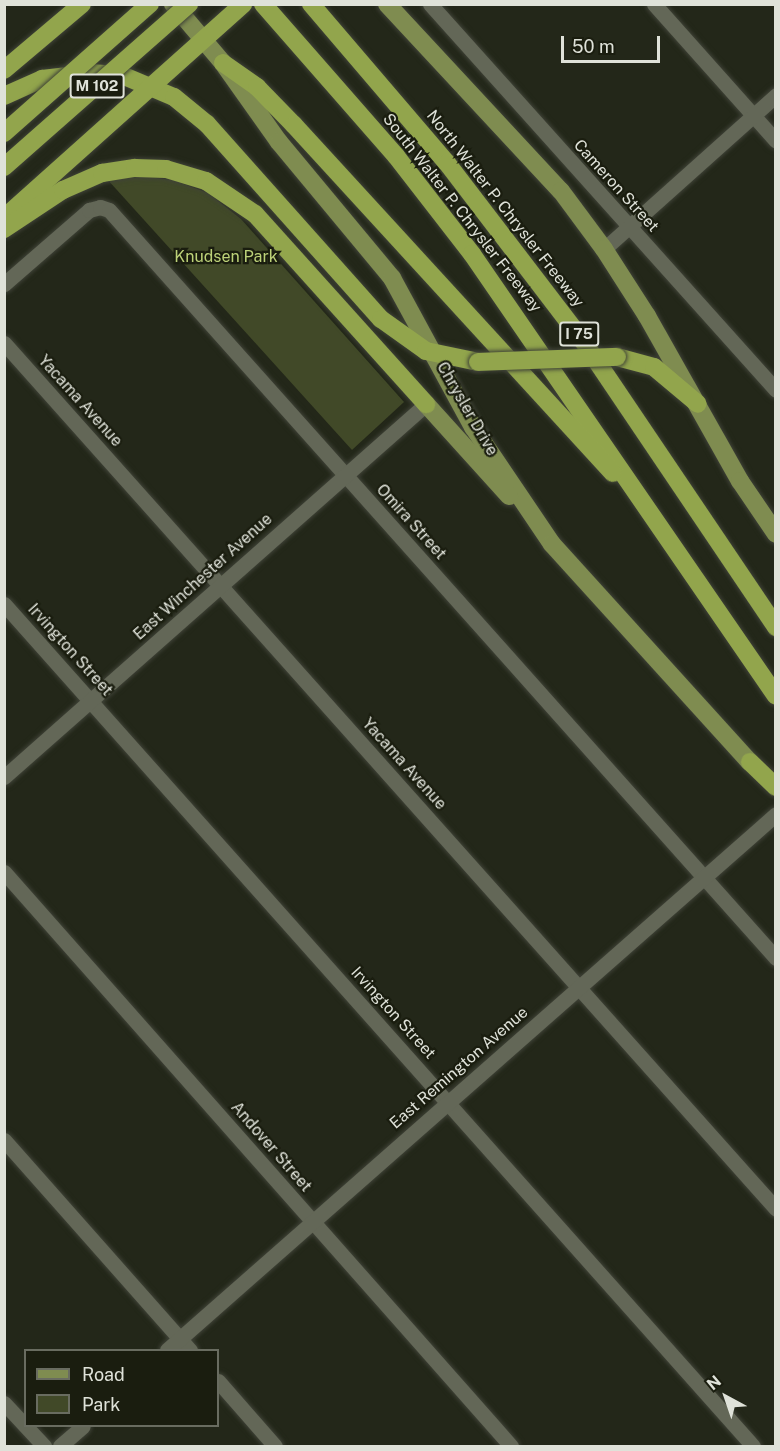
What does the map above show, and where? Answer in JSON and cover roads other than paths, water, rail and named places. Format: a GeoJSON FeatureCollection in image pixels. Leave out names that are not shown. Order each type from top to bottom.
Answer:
{"type":"FeatureCollection","features":[{"type":"Feature","properties":{"kind":"highway"},"geometry":{"type":"LineString","coordinates":[[4,70],[82,4]]}},
{"type":"Feature","properties":{"kind":"highway","name":"M 102"},"geometry":{"type":"LineString","coordinates":[[4,133],[150,4]]}},
{"type":"Feature","properties":{"kind":"highway","name":"M 102"},"geometry":{"type":"LineString","coordinates":[[4,167],[189,4]]}},
{"type":"Feature","properties":{"kind":"highway","name":"South Walter P. Chrysler Freeway"},"geometry":{"type":"LineString","coordinates":[[263,4],[396,156],[452,227],[554,367],[641,502],[776,696]]}},
{"type":"Feature","properties":{"kind":"highway","name":"North Walter P. Chrysler Freeway"},"geometry":{"type":"LineString","coordinates":[[311,4],[447,163],[574,329],[776,627]]}},
{"type":"Feature","properties":{"kind":"highway"},"geometry":{"type":"LineString","coordinates":[[6,220],[240,7]]}},
{"type":"Feature","properties":{"kind":"highway"},"geometry":{"type":"LineString","coordinates":[[223,63],[257,87],[341,174],[641,502]]}},
{"type":"Feature","properties":{"kind":"highway"},"geometry":{"type":"LineString","coordinates":[[4,96],[42,79],[77,73],[124,76],[150,87],[183,103],[207,124],[381,319],[435,354],[478,362],[617,357],[654,367],[698,404]]}},
{"type":"Feature","properties":{"kind":"highway"},"geometry":{"type":"LineString","coordinates":[[6,220],[102,173],[159,168],[206,181],[255,214],[426,404]]}},
{"type":"Feature","properties":{"kind":"highway"},"geometry":{"type":"LineString","coordinates":[[750,762],[776,787]]}},
{"type":"Feature","properties":{"kind":"main road","name":"Chrysler Drive"},"geometry":{"type":"LineString","coordinates":[[173,4],[223,63],[279,142],[387,273],[435,354],[473,427],[552,544],[750,762]]}},
{"type":"Feature","properties":{"kind":"main road"},"geometry":{"type":"LineString","coordinates":[[387,4],[561,191],[604,249],[698,404],[740,482],[776,534]]}},
{"type":"Feature","properties":{"kind":"main road"},"geometry":{"type":"LineString","coordinates":[[426,404],[552,544]]}},
{"type":"Feature","properties":{"kind":"street","name":"Cameron Street"},"geometry":{"type":"LineString","coordinates":[[430,4],[776,390]]}},
{"type":"Feature","properties":{"kind":"street"},"geometry":{"type":"LineString","coordinates":[[654,4],[776,141]]}},
{"type":"Feature","properties":{"kind":"street"},"geometry":{"type":"LineString","coordinates":[[604,249],[776,95]]}},
{"type":"Feature","properties":{"kind":"street","name":"Omira Street"},"geometry":{"type":"LineString","coordinates":[[4,284],[89,210],[100,207],[109,210],[776,958]]}},
{"type":"Feature","properties":{"kind":"street","name":"Yacama Avenue"},"geometry":{"type":"LineString","coordinates":[[4,343],[776,1209]]}},
{"type":"Feature","properties":{"kind":"street","name":"East Winchester Avenue"},"geometry":{"type":"LineString","coordinates":[[4,777],[426,404]]}},
{"type":"Feature","properties":{"kind":"street","name":"Irvington Street"},"geometry":{"type":"LineString","coordinates":[[4,604],[753,1446]]}},
{"type":"Feature","properties":{"kind":"street","name":"East Remington Avenue"},"geometry":{"type":"LineString","coordinates":[[185,1345],[312,1221],[776,814]]}},
{"type":"Feature","properties":{"kind":"street","name":"Andover Street"},"geometry":{"type":"LineString","coordinates":[[4,872],[511,1446]]}},
{"type":"Feature","properties":{"kind":"street"},"geometry":{"type":"LineString","coordinates":[[4,1140],[185,1345]]}},
{"type":"Feature","properties":{"kind":"street"},"geometry":{"type":"LineString","coordinates":[[219,1382],[275,1446]]}},
{"type":"Feature","properties":{"kind":"street"},"geometry":{"type":"LineString","coordinates":[[4,1403],[24,1424]]}},
{"type":"Feature","properties":{"kind":"street"},"geometry":{"type":"LineString","coordinates":[[26,1427],[44,1446]]}},
{"type":"Feature","properties":{"kind":"street"},"geometry":{"type":"LineString","coordinates":[[60,1446],[81,1427]]}},
{"type":"Feature","properties":{"kind":"park label","name":"Knudsen Park"},"geometry":{"type":"Point","coordinates":[226,257]}}]}
